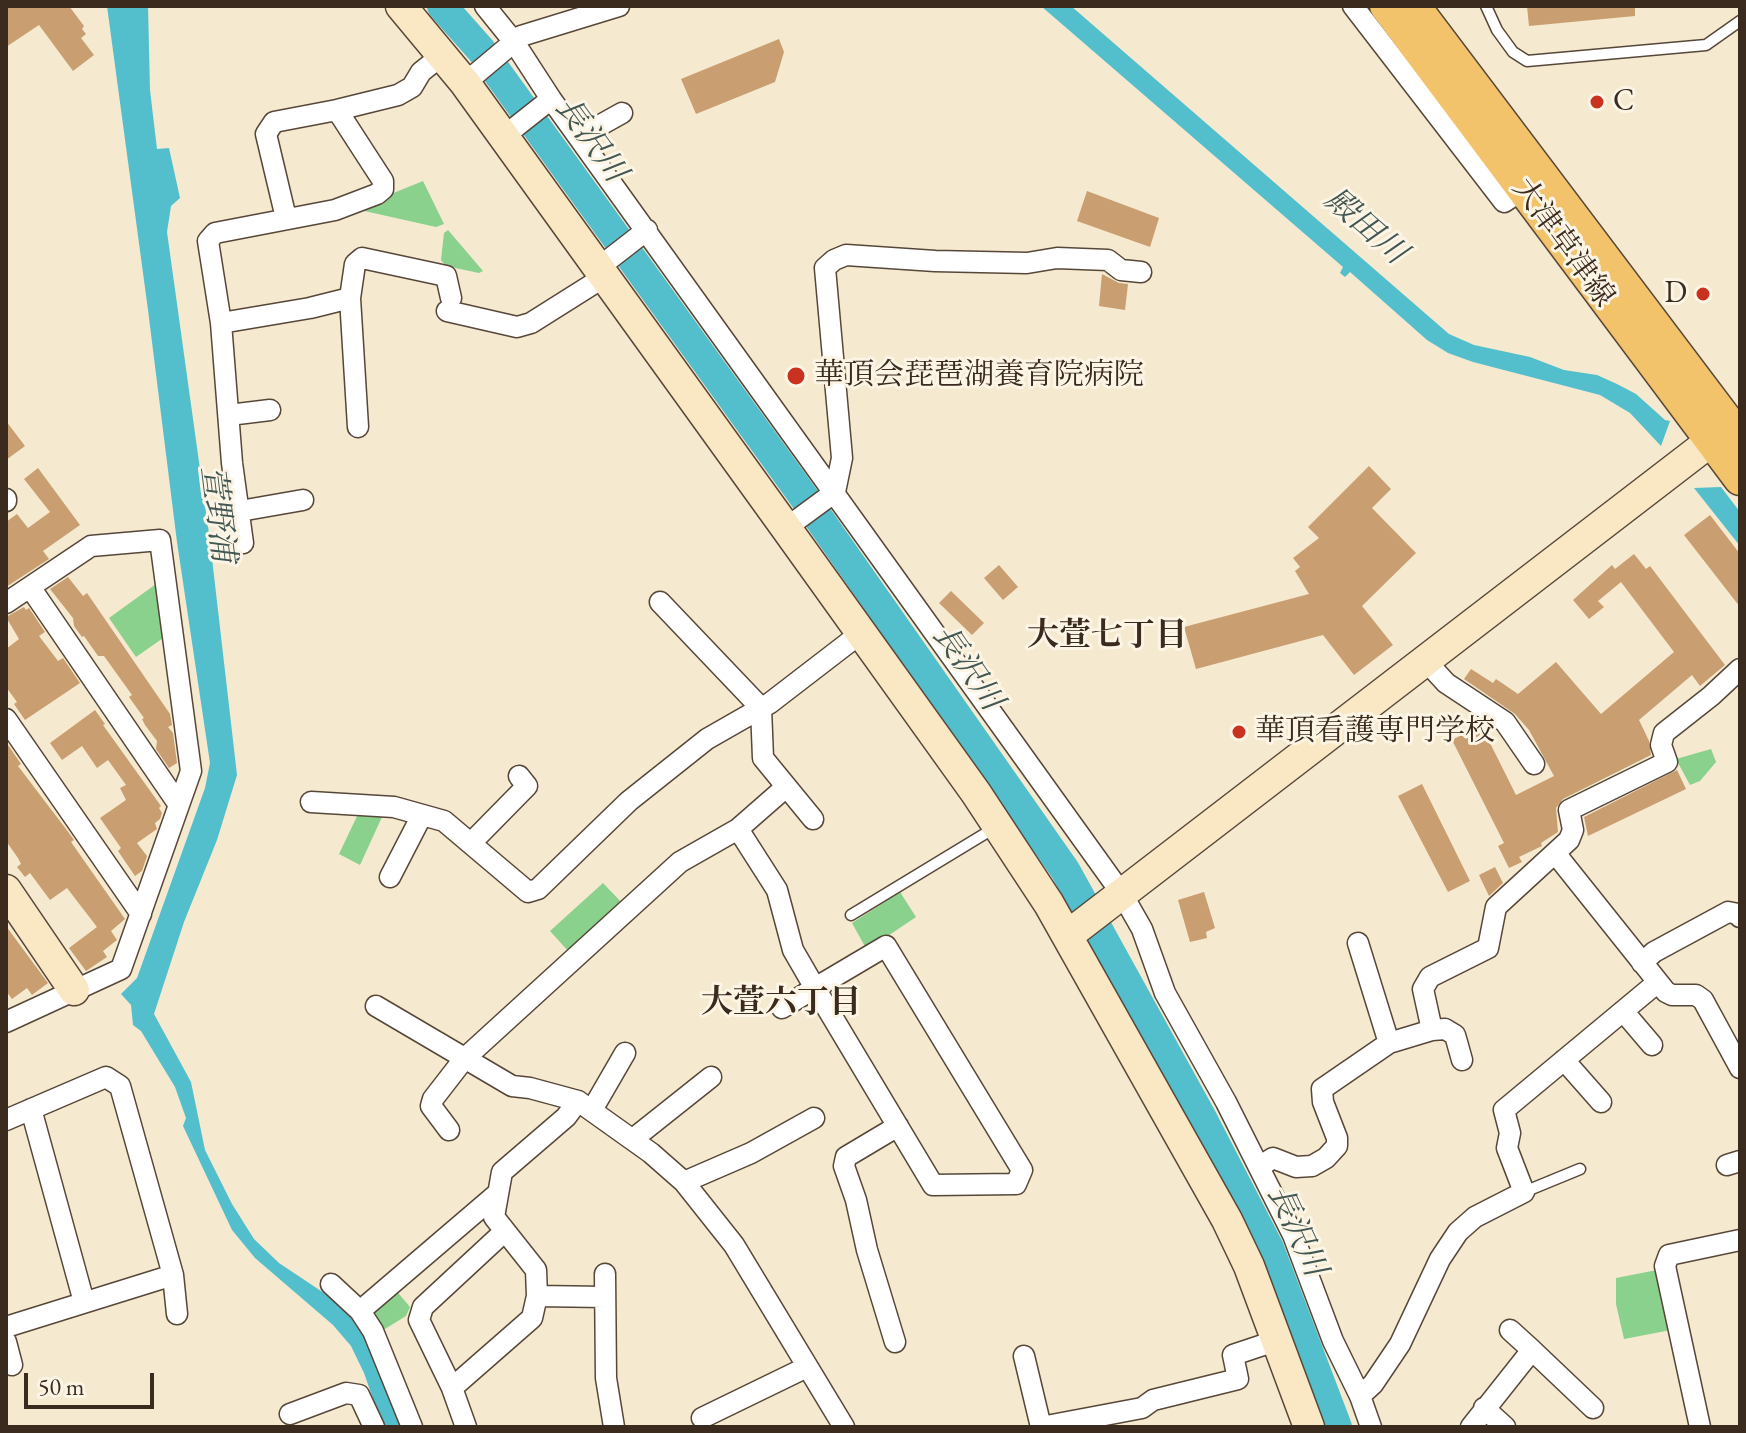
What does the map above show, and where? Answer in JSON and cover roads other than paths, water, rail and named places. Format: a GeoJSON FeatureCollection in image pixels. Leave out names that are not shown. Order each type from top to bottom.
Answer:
{"type":"FeatureCollection","features":[{"type":"Feature","properties":{"kind":"main road","name":"大津草津線"},"geometry":{"type":"LineString","coordinates":[[1386,6],[1532,174]]}},
{"type":"Feature","properties":{"kind":"main road","name":"大津草津線"},"geometry":{"type":"LineString","coordinates":[[1414,6],[1532,174],[1731,431],[1740,479]]}},
{"type":"Feature","properties":{"kind":"street"},"geometry":{"type":"LineString","coordinates":[[401,6],[441,56],[469,80],[790,525],[861,633],[1072,932],[1227,1220],[1249,1266],[1309,1427]]}},
{"type":"Feature","properties":{"kind":"street"},"geometry":{"type":"LineString","coordinates":[[485,6],[546,102],[579,137],[832,494],[1035,770],[1142,929],[1165,993],[1293,1235],[1370,1427]]}},
{"type":"Feature","properties":{"kind":"street"},"geometry":{"type":"LineString","coordinates":[[469,80],[521,36],[619,6]]}},
{"type":"Feature","properties":{"kind":"street"},"geometry":{"type":"LineString","coordinates":[[1353,6],[1504,202],[1532,174]]}},
{"type":"Feature","properties":{"kind":"street"},"geometry":{"type":"LineString","coordinates":[[286,218],[266,134],[274,122],[398,95],[412,87],[421,72],[441,56]]}},
{"type":"Feature","properties":{"kind":"street"},"geometry":{"type":"LineString","coordinates":[[506,134],[546,102]]}},
{"type":"Feature","properties":{"kind":"street"},"geometry":{"type":"LineString","coordinates":[[243,543],[232,463],[221,323],[208,241],[215,233],[335,210],[383,189],[383,181],[337,110]]}},
{"type":"Feature","properties":{"kind":"street"},"geometry":{"type":"LineString","coordinates":[[579,137],[622,113]]}},
{"type":"Feature","properties":{"kind":"street"},"geometry":{"type":"LineString","coordinates":[[358,427],[350,298],[355,264],[362,258],[446,276],[449,305],[517,327],[531,323],[603,269],[644,232]]}},
{"type":"Feature","properties":{"kind":"street"},"geometry":{"type":"LineString","coordinates":[[790,525],[832,494],[842,458],[825,268],[834,260],[846,255],[1027,263],[1057,258],[1108,260],[1121,270],[1141,272]]}},
{"type":"Feature","properties":{"kind":"street"},"geometry":{"type":"LineString","coordinates":[[221,323],[350,298]]}},
{"type":"Feature","properties":{"kind":"street"},"geometry":{"type":"LineString","coordinates":[[229,415],[270,410]]}},
{"type":"Feature","properties":{"kind":"street"},"geometry":{"type":"LineString","coordinates":[[1072,932],[1425,660],[1731,431]]}},
{"type":"Feature","properties":{"kind":"street"},"geometry":{"type":"LineString","coordinates":[[240,511],[303,500]]}},
{"type":"Feature","properties":{"kind":"street"},"geometry":{"type":"LineString","coordinates":[[6,603],[91,546],[160,540],[191,771],[121,969],[6,1022]]}},
{"type":"Feature","properties":{"kind":"street"},"geometry":{"type":"LineString","coordinates":[[30,587],[179,805]]}},
{"type":"Feature","properties":{"kind":"street"},"geometry":{"type":"LineString","coordinates":[[660,602],[761,708],[763,758],[813,819]]}},
{"type":"Feature","properties":{"kind":"street"},"geometry":{"type":"LineString","coordinates":[[311,802],[394,807],[444,821],[528,892],[538,889],[640,792],[707,739],[761,708],[861,633]]}},
{"type":"Feature","properties":{"kind":"street"},"geometry":{"type":"LineString","coordinates":[[1425,660],[1446,683],[1505,722],[1534,764]]}},
{"type":"Feature","properties":{"kind":"street"},"geometry":{"type":"LineString","coordinates":[[1432,1030],[1423,989],[1430,977],[1488,948],[1496,907],[1569,840],[1573,830],[1569,810],[1667,762],[1661,745],[1664,733],[1740,669]]}},
{"type":"Feature","properties":{"kind":"street"},"geometry":{"type":"LineString","coordinates":[[6,719],[141,914]]}},
{"type":"Feature","properties":{"kind":"street"},"geometry":{"type":"LineString","coordinates":[[471,843],[527,786],[519,776]]}},
{"type":"Feature","properties":{"kind":"street"},"geometry":{"type":"LineString","coordinates":[[449,1130],[431,1106],[464,1059],[680,862],[738,829],[786,787]]}},
{"type":"Feature","properties":{"kind":"street"},"geometry":{"type":"LineString","coordinates":[[390,877],[422,815]]}},
{"type":"Feature","properties":{"kind":"street"},"geometry":{"type":"LineString","coordinates":[[738,829],[777,890],[793,950],[815,988],[933,1185],[1016,1184],[1022,1170],[886,946],[815,988],[782,1008]]}},
{"type":"Feature","properties":{"kind":"street"},"geometry":{"type":"LineString","coordinates":[[1555,853],[1666,992],[1696,995],[1703,1000],[1740,1068]]}},
{"type":"Feature","properties":{"kind":"street"},"geometry":{"type":"LineString","coordinates":[[6,890],[74,990]]}},
{"type":"Feature","properties":{"kind":"street"},"geometry":{"type":"LineString","coordinates":[[1642,963],[1654,952],[1728,912],[1740,917]]}},
{"type":"Feature","properties":{"kind":"street"},"geometry":{"type":"LineString","coordinates":[[1358,943],[1389,1043]]}},
{"type":"Feature","properties":{"kind":"street"},"geometry":{"type":"LineString","coordinates":[[1360,1396],[1373,1384],[1400,1344],[1440,1259],[1458,1232],[1475,1217],[1524,1192],[1507,1148],[1510,1133],[1504,1110],[1658,982]]}},
{"type":"Feature","properties":{"kind":"street"},"geometry":{"type":"LineString","coordinates":[[376,1006],[512,1086],[530,1088],[585,1106],[633,1139],[684,1182],[734,1245],[840,1426]]}},
{"type":"Feature","properties":{"kind":"street"},"geometry":{"type":"LineString","coordinates":[[1623,1011],[1652,1045]]}},
{"type":"Feature","properties":{"kind":"street"},"geometry":{"type":"LineString","coordinates":[[1259,1167],[1273,1158],[1296,1167],[1312,1166],[1326,1158],[1337,1146],[1337,1138],[1323,1102],[1322,1089],[1389,1043],[1445,1029],[1455,1035],[1462,1060]]}},
{"type":"Feature","properties":{"kind":"street"},"geometry":{"type":"LineString","coordinates":[[452,1388],[532,1318],[537,1296],[536,1270],[494,1217],[502,1172],[566,1117],[585,1106],[625,1053]]}},
{"type":"Feature","properties":{"kind":"street"},"geometry":{"type":"LineString","coordinates":[[1564,1060],[1601,1102]]}},
{"type":"Feature","properties":{"kind":"street"},"geometry":{"type":"LineString","coordinates":[[6,1120],[106,1077],[120,1086],[173,1275],[177,1314]]}},
{"type":"Feature","properties":{"kind":"street"},"geometry":{"type":"LineString","coordinates":[[633,1139],[711,1077]]}},
{"type":"Feature","properties":{"kind":"street"},"geometry":{"type":"LineString","coordinates":[[31,1109],[84,1302]]}},
{"type":"Feature","properties":{"kind":"street"},"geometry":{"type":"LineString","coordinates":[[684,1182],[751,1153],[814,1118]]}},
{"type":"Feature","properties":{"kind":"street"},"geometry":{"type":"LineString","coordinates":[[895,1342],[844,1166],[846,1157],[898,1126]]}},
{"type":"Feature","properties":{"kind":"street"},"geometry":{"type":"LineString","coordinates":[[360,1311],[498,1193]]}},
{"type":"Feature","properties":{"kind":"street"},"geometry":{"type":"LineString","coordinates":[[466,1427],[452,1388],[419,1320],[423,1307],[505,1231]]}},
{"type":"Feature","properties":{"kind":"street"},"geometry":{"type":"LineString","coordinates":[[1700,1427],[1665,1266],[1669,1255],[1740,1240]]}},
{"type":"Feature","properties":{"kind":"street"},"geometry":{"type":"LineString","coordinates":[[605,1274],[606,1378],[614,1427]]}},
{"type":"Feature","properties":{"kind":"street"},"geometry":{"type":"LineString","coordinates":[[6,1327],[173,1275]]}},
{"type":"Feature","properties":{"kind":"street"},"geometry":{"type":"LineString","coordinates":[[331,1284],[360,1311],[373,1331],[412,1427]]}},
{"type":"Feature","properties":{"kind":"street"},"geometry":{"type":"LineString","coordinates":[[537,1296],[605,1297]]}},
{"type":"Feature","properties":{"kind":"street"},"geometry":{"type":"LineString","coordinates":[[1510,1330],[1593,1408]]}},
{"type":"Feature","properties":{"kind":"street"},"geometry":{"type":"LineString","coordinates":[[1024,1356],[1041,1427],[1146,1418],[1153,1400],[1238,1379],[1233,1355],[1278,1340]]}},
{"type":"Feature","properties":{"kind":"street"},"geometry":{"type":"LineString","coordinates":[[6,1342],[12,1365]]}},
{"type":"Feature","properties":{"kind":"street"},"geometry":{"type":"LineString","coordinates":[[1471,1427],[1532,1350]]}},
{"type":"Feature","properties":{"kind":"street"},"geometry":{"type":"LineString","coordinates":[[702,1418],[807,1367]]}},
{"type":"Feature","properties":{"kind":"street"},"geometry":{"type":"LineString","coordinates":[[290,1414],[346,1393],[359,1395],[374,1427]]}},
{"type":"Feature","properties":{"kind":"street"},"geometry":{"type":"LineString","coordinates":[[1484,1408],[1505,1427]]}},
{"type":"Feature","properties":{"kind":"lane"},"geometry":{"type":"LineString","coordinates":[[1486,6],[1497,30],[1513,52],[1527,61],[1706,45],[1740,21]]}},
{"type":"Feature","properties":{"kind":"lane"},"geometry":{"type":"LineString","coordinates":[[1491,90],[1532,174]]}},
{"type":"Feature","properties":{"kind":"lane"},"geometry":{"type":"LineString","coordinates":[[851,915],[997,826]]}},
{"type":"Feature","properties":{"kind":"lane"},"geometry":{"type":"LineString","coordinates":[[1524,1192],[1580,1169]]}},
{"type":"Feature","properties":{"kind":"water"},"geometry":{"type":"Polygon","coordinates":[[[107,6],[148,6],[150,90],[157,149],[169,148],[180,198],[171,206],[167,232],[210,541],[237,775],[217,840],[184,922],[154,1014],[191,1082],[205,1150],[232,1204],[254,1239],[279,1263],[327,1295],[354,1321],[368,1341],[404,1427],[383,1427],[351,1346],[333,1325],[255,1258],[232,1230],[183,1126],[186,1118],[175,1087],[141,1031],[133,1025],[131,1005],[121,994],[137,978],[205,788],[210,763],[177,542],[107,6]]]}},
{"type":"Feature","properties":{"kind":"water"},"geometry":{"type":"Polygon","coordinates":[[[1041,6],[1071,6],[1449,334],[1474,345],[1530,357],[1564,370],[1597,375],[1636,394],[1670,421],[1661,446],[1630,413],[1600,395],[1473,362],[1448,353],[1427,340],[1350,272],[1345,277],[1340,273],[1343,267],[1041,6]]]}},
{"type":"Feature","properties":{"kind":"water"},"geometry":{"type":"Polygon","coordinates":[[[1721,487],[1740,512],[1740,546],[1694,488],[1721,487]]]}},
{"type":"Feature","properties":{"kind":"waterway","name":"長沢川"},"geometry":{"type":"LineString","coordinates":[[442,6],[481,50],[806,500],[1065,870],[1203,1120],[1269,1248],[1337,1427]]}},
{"type":"Feature","properties":{"kind":"place","name":"C"},"geometry":{"type":"Point","coordinates":[1597,102]}},
{"type":"Feature","properties":{"kind":"place","name":"D"},"geometry":{"type":"Point","coordinates":[1703,294]}},
{"type":"Feature","properties":{"kind":"place","name":"華頂会琵琶湖養育院病院"},"geometry":{"type":"Point","coordinates":[796,376]}},
{"type":"Feature","properties":{"kind":"place","name":"華頂看護専門学校"},"geometry":{"type":"Point","coordinates":[1239,732]}},
{"type":"Feature","properties":{"kind":"district","name":"大萱七丁目"},"geometry":{"type":"Point","coordinates":[1107,636]}},
{"type":"Feature","properties":{"kind":"district","name":"大萱六丁目"},"geometry":{"type":"Point","coordinates":[781,1003]}},
{"type":"Feature","properties":{"kind":"water label","name":"殿田川"},"geometry":{"type":"Point","coordinates":[1365,227]}},
{"type":"Feature","properties":{"kind":"water label","name":"萱野浦"},"geometry":{"type":"Point","coordinates":[217,514]}}]}
